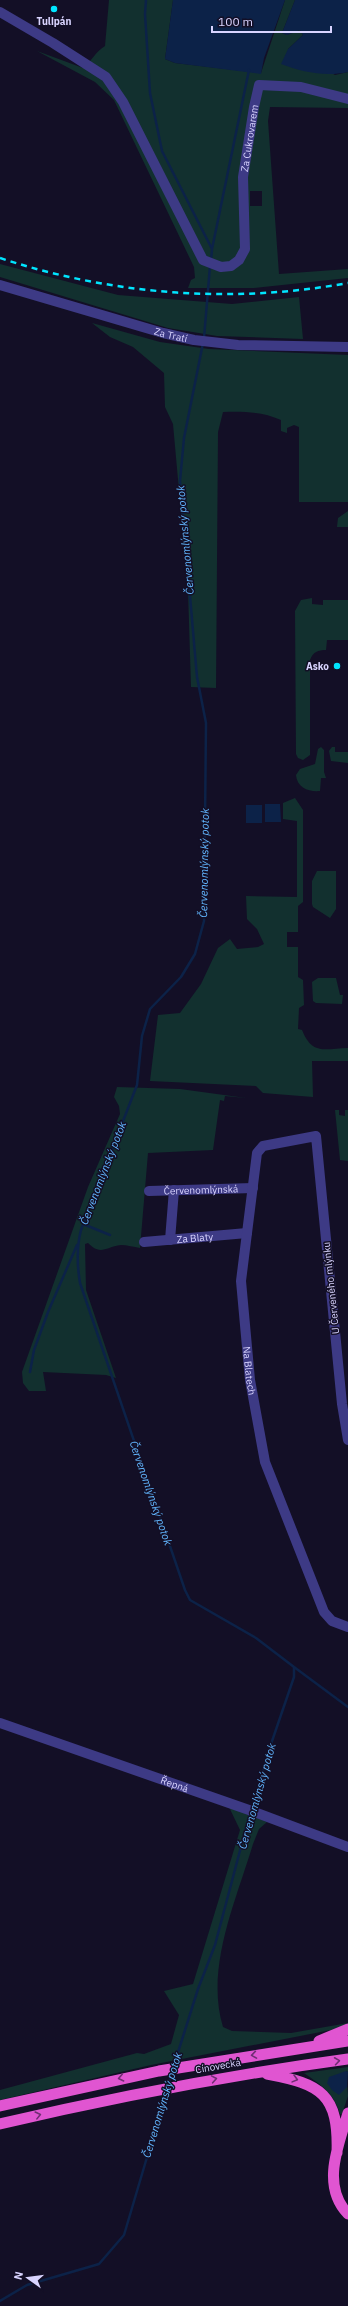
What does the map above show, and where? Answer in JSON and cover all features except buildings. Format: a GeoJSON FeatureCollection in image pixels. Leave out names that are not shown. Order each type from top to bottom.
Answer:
{"type":"FeatureCollection","features":[{"type":"Feature","properties":{"kind":"highway"},"geometry":{"type":"LineString","coordinates":[[301,2047],[348,2029]]}},
{"type":"Feature","properties":{"kind":"highway","name":"Cínovecká"},"geometry":{"type":"LineString","coordinates":[[0,2106],[159,2070],[348,2041]]}},
{"type":"Feature","properties":{"kind":"highway","name":"Cínovecká"},"geometry":{"type":"LineString","coordinates":[[0,2124],[175,2086],[256,2072],[348,2059]]}},
{"type":"Feature","properties":{"kind":"highway"},"geometry":{"type":"LineString","coordinates":[[256,2072],[296,2079],[320,2091],[332,2108],[336,2118],[337,2153]]}},
{"type":"Feature","properties":{"kind":"highway"},"geometry":{"type":"LineString","coordinates":[[348,2113],[337,2153],[332,2181],[339,2202],[348,2214]]}},
{"type":"Feature","properties":{"kind":"street","name":"Za Cukrovarem"},"geometry":{"type":"LineString","coordinates":[[0,12],[106,77],[124,102],[203,260],[221,267],[231,266],[239,260],[245,248],[243,177],[254,107],[260,85],[301,87],[348,99]]}},
{"type":"Feature","properties":{"kind":"street","name":"Za Tratí"},"geometry":{"type":"LineString","coordinates":[[0,285],[163,333],[194,340],[211,343],[348,348]]}},
{"type":"Feature","properties":{"kind":"street","name":"Na Blatech"},"geometry":{"type":"LineString","coordinates":[[316,1136],[263,1146],[259,1150],[240,1281],[250,1380],[265,1462],[324,1612],[332,1621],[348,1627]]}},
{"type":"Feature","properties":{"kind":"street","name":"U Červeného mlýnku"},"geometry":{"type":"LineString","coordinates":[[316,1136],[342,1404],[348,1440]]}},
{"type":"Feature","properties":{"kind":"street","name":"Červenomlýnská"},"geometry":{"type":"LineString","coordinates":[[149,1191],[253,1188]]}},
{"type":"Feature","properties":{"kind":"street"},"geometry":{"type":"LineString","coordinates":[[170,1240],[174,1190]]}},
{"type":"Feature","properties":{"kind":"street","name":"Za Blaty"},"geometry":{"type":"LineString","coordinates":[[144,1242],[247,1233]]}},
{"type":"Feature","properties":{"kind":"street","name":"Řepná"},"geometry":{"type":"LineString","coordinates":[[0,1723],[251,1811],[348,1848]]}},
{"type":"Feature","properties":{"kind":"green space"},"geometry":{"type":"Polygon","coordinates":[[[109,0],[173,0],[165,59],[175,63],[261,73],[285,0],[295,0],[282,33],[287,35],[300,30],[303,35],[288,49],[335,75],[348,72],[348,108],[270,107],[268,121],[279,274],[348,269],[348,278],[254,288],[188,288],[191,280],[195,278],[194,267],[114,100],[95,82],[37,51],[83,68],[105,46],[109,0]],[[250,191],[250,206],[262,206],[262,191],[250,191]]]}},
{"type":"Feature","properties":{"kind":"green space"},"geometry":{"type":"Polygon","coordinates":[[[0,264],[118,295],[232,304],[299,297],[303,339],[217,336],[168,328],[0,277],[0,264]]]}},
{"type":"Feature","properties":{"kind":"green space"},"geometry":{"type":"Polygon","coordinates":[[[92,323],[160,342],[209,349],[348,355],[348,502],[299,502],[299,427],[294,425],[287,428],[287,433],[281,431],[281,420],[274,417],[253,413],[223,412],[218,432],[216,688],[191,687],[188,590],[173,424],[165,407],[164,373],[133,347],[110,337],[92,323]]]}},
{"type":"Feature","properties":{"kind":"green space"},"geometry":{"type":"Polygon","coordinates":[[[348,511],[348,527],[337,527],[338,518],[348,511]]]}},
{"type":"Feature","properties":{"kind":"green space"},"geometry":{"type":"Polygon","coordinates":[[[312,598],[312,604],[323,605],[323,600],[348,600],[348,640],[327,640],[326,650],[316,652],[310,660],[310,755],[303,760],[298,758],[296,754],[295,611],[301,600],[312,598]]]}},
{"type":"Feature","properties":{"kind":"green space"},"geometry":{"type":"Polygon","coordinates":[[[321,747],[324,750],[324,772],[326,778],[321,778],[320,791],[308,790],[301,786],[296,775],[300,769],[315,764],[318,749],[321,747]]]}},
{"type":"Feature","properties":{"kind":"green space"},"geometry":{"type":"Polygon","coordinates":[[[332,747],[335,747],[335,752],[348,752],[348,763],[331,761],[329,751],[332,747]]]}},
{"type":"Feature","properties":{"kind":"green space"},"geometry":{"type":"Polygon","coordinates":[[[295,798],[303,810],[303,902],[298,906],[298,932],[287,932],[287,947],[298,947],[298,977],[303,980],[304,1005],[299,1008],[298,1029],[302,1030],[310,1044],[320,1049],[348,1048],[348,1061],[312,1061],[313,1097],[263,1093],[256,1086],[150,1081],[158,1015],[180,1013],[201,984],[218,948],[230,939],[237,949],[258,947],[264,944],[257,929],[247,919],[246,896],[297,897],[297,821],[283,819],[283,803],[295,798]]]}},
{"type":"Feature","properties":{"kind":"green space"},"geometry":{"type":"Polygon","coordinates":[[[317,871],[336,871],[336,909],[330,918],[313,907],[312,904],[312,881],[317,871]]]}},
{"type":"Feature","properties":{"kind":"green space"},"geometry":{"type":"Polygon","coordinates":[[[318,978],[336,978],[340,995],[343,995],[342,1004],[316,1003],[313,1001],[312,982],[318,978]]]}},
{"type":"Feature","properties":{"kind":"green space"},"geometry":{"type":"Polygon","coordinates":[[[117,1087],[180,1089],[246,1098],[225,1096],[224,1101],[220,1100],[213,1150],[148,1153],[140,1248],[121,1245],[100,1250],[92,1247],[88,1243],[85,1244],[86,1290],[116,1378],[106,1375],[43,1372],[46,1391],[29,1391],[23,1383],[22,1372],[88,1187],[120,1114],[119,1106],[114,1097],[117,1087]]]}},
{"type":"Feature","properties":{"kind":"green space"},"geometry":{"type":"Polygon","coordinates":[[[335,1110],[339,1110],[339,1115],[345,1116],[345,1110],[348,1110],[348,1161],[340,1160],[335,1110]]]}},
{"type":"Feature","properties":{"kind":"green space"},"geometry":{"type":"Polygon","coordinates":[[[229,1807],[267,1822],[259,1829],[253,1844],[231,1911],[220,1958],[218,2005],[223,2027],[232,2031],[291,2033],[348,2023],[336,2029],[151,2065],[0,2100],[0,2090],[137,2053],[144,2054],[171,2044],[179,2015],[164,1991],[193,1984],[240,1830],[229,1807]]]}},
{"type":"Feature","properties":{"kind":"green space"},"geometry":{"type":"Polygon","coordinates":[[[348,2067],[348,2072],[346,2071],[348,2096],[342,2114],[340,2114],[334,2100],[326,2090],[304,2073],[348,2067]]]}},
{"type":"Feature","properties":{"kind":"water"},"geometry":{"type":"Polygon","coordinates":[[[173,0],[285,0],[264,58],[261,74],[175,63],[165,59],[173,0]]]}},
{"type":"Feature","properties":{"kind":"water"},"geometry":{"type":"Polygon","coordinates":[[[295,0],[348,0],[348,72],[322,74],[281,64],[288,49],[303,35],[300,30],[287,35],[282,33],[295,0]]]}},
{"type":"Feature","properties":{"kind":"water"},"geometry":{"type":"Polygon","coordinates":[[[265,804],[280,804],[281,822],[265,822],[265,804]]]}},
{"type":"Feature","properties":{"kind":"water"},"geometry":{"type":"Polygon","coordinates":[[[246,805],[262,805],[262,823],[246,823],[246,805]]]}},
{"type":"Feature","properties":{"kind":"water"},"geometry":{"type":"Polygon","coordinates":[[[346,2071],[348,2072],[347,2087],[339,2095],[332,2090],[327,2083],[329,2077],[346,2071]]]}},
{"type":"Feature","properties":{"kind":"waterway","name":"Červenomlýnský potok"},"geometry":{"type":"LineString","coordinates":[[146,0],[145,14],[150,93],[162,151],[212,249],[211,261]]}},
{"type":"Feature","properties":{"kind":"waterway"},"geometry":{"type":"LineString","coordinates":[[212,249],[249,70]]}},
{"type":"Feature","properties":{"kind":"waterway","name":"Červenomlýnský potok"},"geometry":{"type":"LineString","coordinates":[[204,338],[210,266]]}},
{"type":"Feature","properties":{"kind":"waterway","name":"Červenomlýnský potok"},"geometry":{"type":"LineString","coordinates":[[203,343],[184,438],[180,481],[197,677],[206,723],[204,921],[195,954],[181,977],[150,1009],[142,1036],[137,1085],[81,1230],[78,1244],[78,1263],[80,1283],[185,1590],[190,1600],[256,1638],[294,1667],[294,1677],[270,1747],[252,1808]]}},
{"type":"Feature","properties":{"kind":"waterway"},"geometry":{"type":"LineString","coordinates":[[83,1224],[110,1235]]}},
{"type":"Feature","properties":{"kind":"waterway"},"geometry":{"type":"LineString","coordinates":[[30,1372],[34,1350],[48,1312],[77,1245]]}},
{"type":"Feature","properties":{"kind":"waterway"},"geometry":{"type":"LineString","coordinates":[[294,1667],[348,1707]]}},
{"type":"Feature","properties":{"kind":"waterway","name":"Červenomlýnský potok"},"geometry":{"type":"LineString","coordinates":[[174,2065],[198,1989],[215,1945],[250,1813]]}},
{"type":"Feature","properties":{"kind":"waterway","name":"Červenomlýnský potok"},"geometry":{"type":"LineString","coordinates":[[168,2086],[172,2071]]}},
{"type":"Feature","properties":{"kind":"waterway","name":"Červenomlýnský potok"},"geometry":{"type":"LineString","coordinates":[[0,2301],[27,2285],[99,2264],[124,2235],[166,2093]]}},
{"type":"Feature","properties":{"kind":"railway"},"geometry":{"type":"LineString","coordinates":[[0,258],[43,271],[86,280],[129,288],[172,292],[216,294],[260,293],[348,283]]}},
{"type":"Feature","properties":{"kind":"place","name":"Tulipán"},"geometry":{"type":"Point","coordinates":[54,9]}},
{"type":"Feature","properties":{"kind":"place","name":"Asko"},"geometry":{"type":"Point","coordinates":[337,666]}}]}
